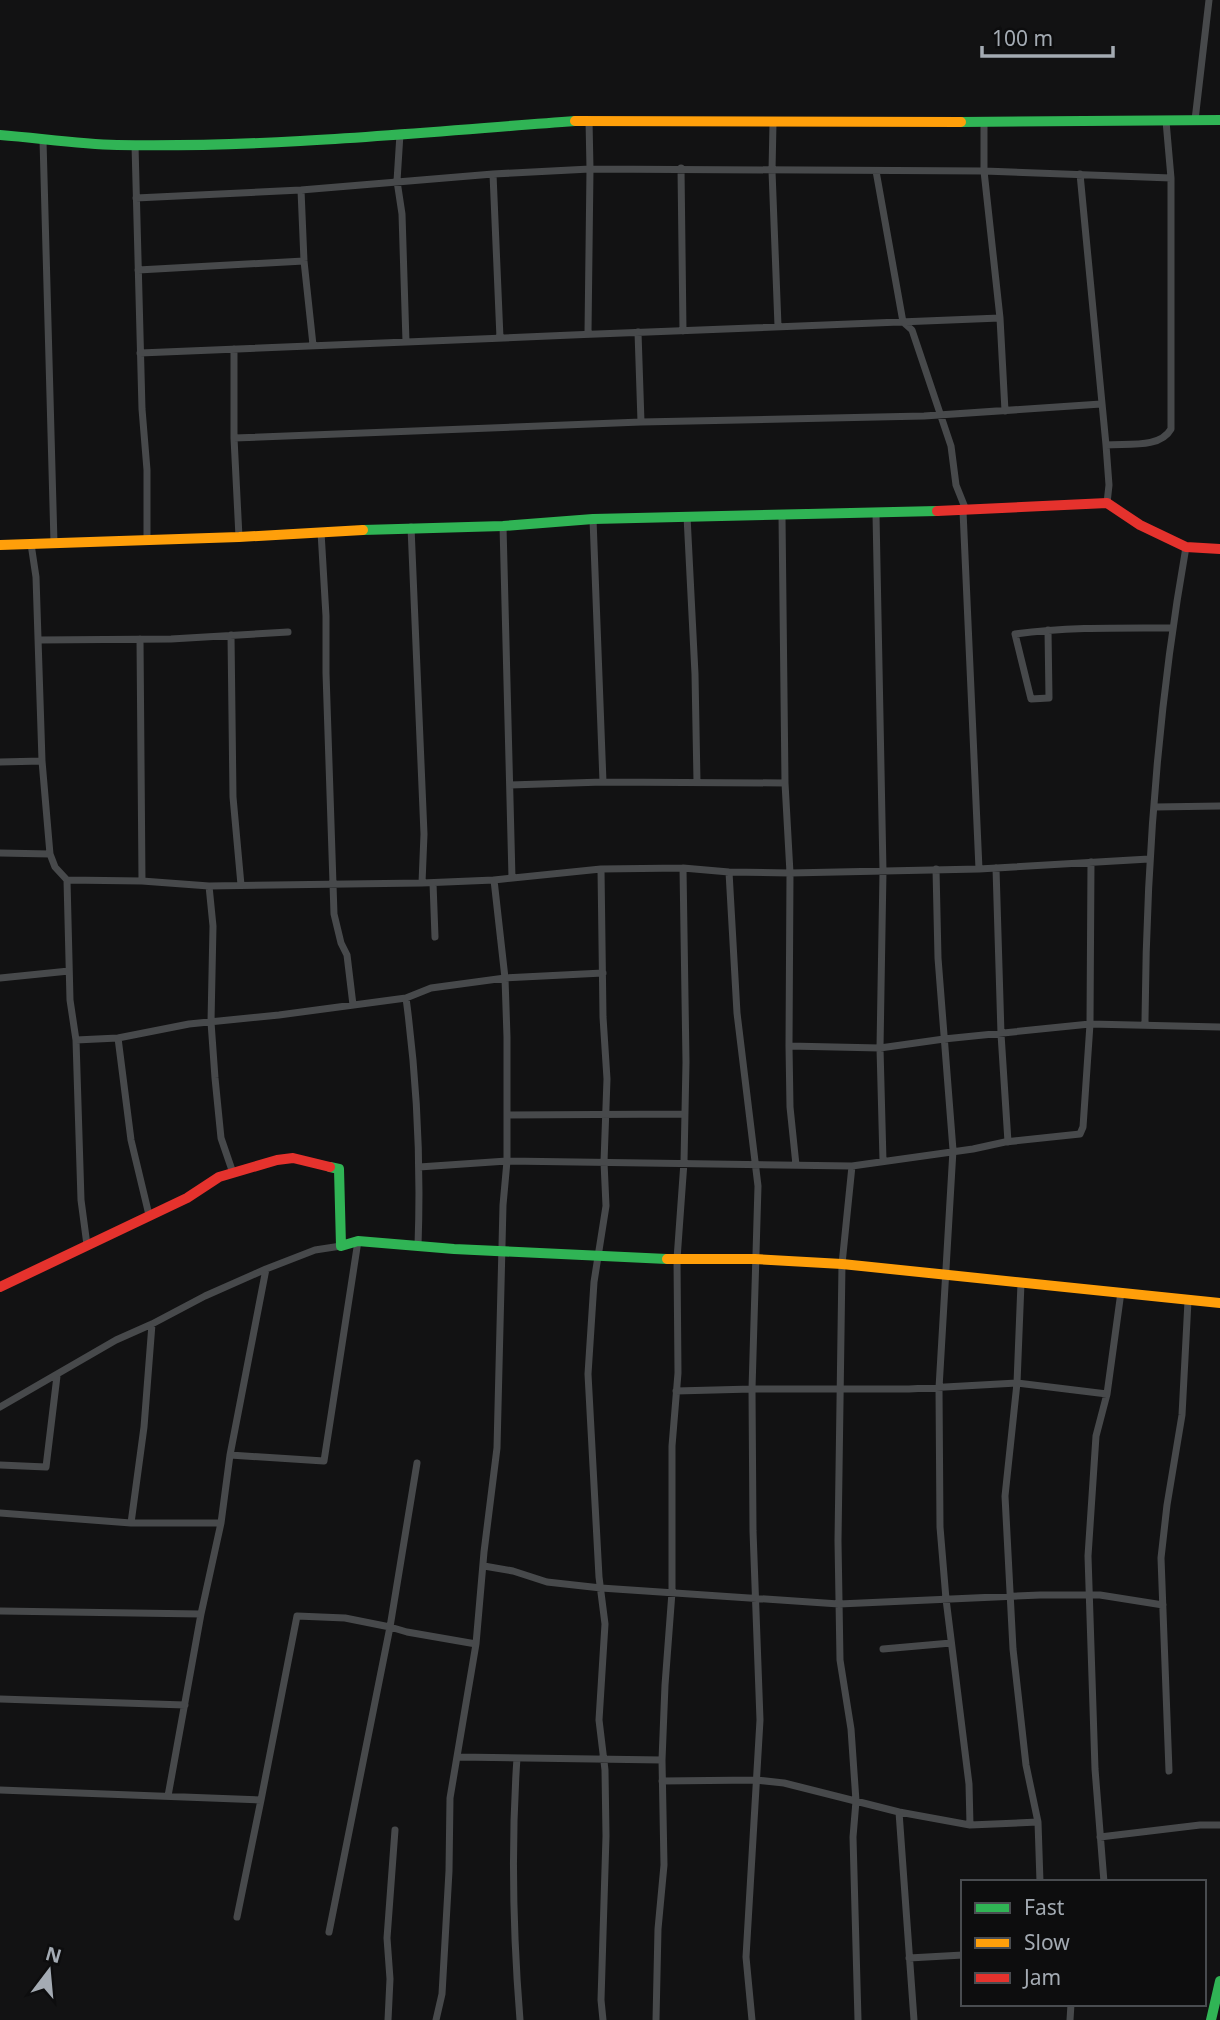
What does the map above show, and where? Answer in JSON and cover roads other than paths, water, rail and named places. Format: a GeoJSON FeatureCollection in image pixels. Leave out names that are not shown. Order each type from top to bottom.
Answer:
{"type":"FeatureCollection","features":[{"type":"Feature","properties":{"kind":"main road"},"geometry":{"type":"LineString","coordinates":[[0,135],[135,145],[215,144],[400,134],[589,120],[773,123],[1220,120]]}},
{"type":"Feature","properties":{"kind":"main road"},"geometry":{"type":"LineString","coordinates":[[0,545],[239,537],[411,527],[503,526],[593,519],[876,514],[1107,503],[1140,525],[1186,547],[1220,550]]}},
{"type":"Feature","properties":{"kind":"main road"},"geometry":{"type":"LineString","coordinates":[[0,1287],[187,1198],[219,1177],[293,1158],[339,1168],[341,1246],[358,1241],[677,1259],[755,1259],[842,1264],[1220,1303]]}},
{"type":"Feature","properties":{"kind":"main road"},"geometry":{"type":"LineString","coordinates":[[1211,2020],[1220,1981]]}},
{"type":"Feature","properties":{"kind":"street"},"geometry":{"type":"LineString","coordinates":[[1195,120],[1209,0]]}},
{"type":"Feature","properties":{"kind":"street"},"geometry":{"type":"LineString","coordinates":[[588,333],[589,120]]}},
{"type":"Feature","properties":{"kind":"street"},"geometry":{"type":"LineString","coordinates":[[1106,445],[1157,442],[1166,438],[1171,429],[1171,178],[1166,121]]}},
{"type":"Feature","properties":{"kind":"street"},"geometry":{"type":"LineString","coordinates":[[984,122],[984,171],[1000,318],[1005,411]]}},
{"type":"Feature","properties":{"kind":"street"},"geometry":{"type":"LineString","coordinates":[[773,123],[772,171],[778,326]]}},
{"type":"Feature","properties":{"kind":"street"},"geometry":{"type":"LineString","coordinates":[[400,134],[397,181],[402,214],[406,342]]}},
{"type":"Feature","properties":{"kind":"street"},"geometry":{"type":"LineString","coordinates":[[43,140],[54,543]]}},
{"type":"Feature","properties":{"kind":"street"},"geometry":{"type":"LineString","coordinates":[[135,145],[140,353],[147,470],[147,541]]}},
{"type":"Feature","properties":{"kind":"street"},"geometry":{"type":"LineString","coordinates":[[681,168],[682,331]]}},
{"type":"Feature","properties":{"kind":"street"},"geometry":{"type":"LineString","coordinates":[[136,198],[302,190],[590,169],[984,171],[1171,178]]}},
{"type":"Feature","properties":{"kind":"street"},"geometry":{"type":"LineString","coordinates":[[876,171],[903,321],[912,330],[940,415],[965,510],[979,869]]}},
{"type":"Feature","properties":{"kind":"street"},"geometry":{"type":"LineString","coordinates":[[493,174],[499,338]]}},
{"type":"Feature","properties":{"kind":"street"},"geometry":{"type":"LineString","coordinates":[[1080,174],[1106,445],[1109,485],[1107,503]]}},
{"type":"Feature","properties":{"kind":"street"},"geometry":{"type":"LineString","coordinates":[[302,190],[304,261],[313,345]]}},
{"type":"Feature","properties":{"kind":"street"},"geometry":{"type":"LineString","coordinates":[[138,270],[304,261]]}},
{"type":"Feature","properties":{"kind":"street"},"geometry":{"type":"LineString","coordinates":[[140,353],[1000,318]]}},
{"type":"Feature","properties":{"kind":"street"},"geometry":{"type":"LineString","coordinates":[[638,332],[641,422]]}},
{"type":"Feature","properties":{"kind":"street"},"geometry":{"type":"LineString","coordinates":[[234,349],[234,438],[239,537]]}},
{"type":"Feature","properties":{"kind":"street"},"geometry":{"type":"LineString","coordinates":[[234,438],[641,422],[940,415],[1101,404]]}},
{"type":"Feature","properties":{"kind":"street"},"geometry":{"type":"LineString","coordinates":[[876,514],[883,871],[880,1048],[883,1161]]}},
{"type":"Feature","properties":{"kind":"street"},"geometry":{"type":"LineString","coordinates":[[687,516],[697,782]]}},
{"type":"Feature","properties":{"kind":"street"},"geometry":{"type":"LineString","coordinates":[[782,516],[785,783],[790,873],[790,1107],[796,1165]]}},
{"type":"Feature","properties":{"kind":"street"},"geometry":{"type":"LineString","coordinates":[[593,519],[603,782]]}},
{"type":"Feature","properties":{"kind":"street"},"geometry":{"type":"LineString","coordinates":[[503,526],[512,878]]}},
{"type":"Feature","properties":{"kind":"street"},"geometry":{"type":"LineString","coordinates":[[411,527],[424,834],[422,883]]}},
{"type":"Feature","properties":{"kind":"street"},"geometry":{"type":"LineString","coordinates":[[321,532],[326,616],[334,914],[347,955],[353,1005]]}},
{"type":"Feature","properties":{"kind":"street"},"geometry":{"type":"LineString","coordinates":[[31,544],[36,577],[42,761],[50,854],[55,867],[66,880],[70,1000],[76,1040],[81,1200],[86,1245]]}},
{"type":"Feature","properties":{"kind":"street"},"geometry":{"type":"LineString","coordinates":[[1145,1024],[1149,859],[1158,747],[1172,628],[1186,547]]}},
{"type":"Feature","properties":{"kind":"street"},"geometry":{"type":"LineString","coordinates":[[1048,630],[1049,698],[1031,699],[1015,634],[1048,630],[1091,627],[1172,628]]}},
{"type":"Feature","properties":{"kind":"street"},"geometry":{"type":"LineString","coordinates":[[38,640],[140,639],[288,632]]}},
{"type":"Feature","properties":{"kind":"street"},"geometry":{"type":"LineString","coordinates":[[231,635],[233,797],[241,885]]}},
{"type":"Feature","properties":{"kind":"street"},"geometry":{"type":"LineString","coordinates":[[140,639],[142,881]]}},
{"type":"Feature","properties":{"kind":"street"},"geometry":{"type":"LineString","coordinates":[[0,762],[42,761]]}},
{"type":"Feature","properties":{"kind":"street"},"geometry":{"type":"LineString","coordinates":[[510,785],[603,782],[785,783]]}},
{"type":"Feature","properties":{"kind":"street"},"geometry":{"type":"LineString","coordinates":[[1155,807],[1220,806]]}},
{"type":"Feature","properties":{"kind":"street"},"geometry":{"type":"LineString","coordinates":[[0,853],[50,854]]}},
{"type":"Feature","properties":{"kind":"street"},"geometry":{"type":"LineString","coordinates":[[66,880],[142,881],[208,886],[433,883],[601,869],[683,868],[790,873],[979,869],[1149,859]]}},
{"type":"Feature","properties":{"kind":"street"},"geometry":{"type":"LineString","coordinates":[[419,1167],[507,1161],[852,1166],[1080,1134],[1083,1127],[1090,1024],[1091,862]]}},
{"type":"Feature","properties":{"kind":"street"},"geometry":{"type":"LineString","coordinates":[[996,867],[1001,1034],[1008,1142]]}},
{"type":"Feature","properties":{"kind":"street"},"geometry":{"type":"LineString","coordinates":[[656,2020],[658,1929],[663,1866],[662,1760],[671,1592],[677,1259],[684,1162],[686,1062],[683,868]]}},
{"type":"Feature","properties":{"kind":"street"},"geometry":{"type":"LineString","coordinates":[[601,869],[603,1017],[607,1079],[604,1162],[606,1206],[594,1282],[588,1374],[605,1624],[599,1720],[604,1758],[606,1836],[601,2000],[603,2020]]}},
{"type":"Feature","properties":{"kind":"street"},"geometry":{"type":"LineString","coordinates":[[936,869],[938,958],[953,1150],[939,1388],[940,1527],[946,1600],[969,1784],[970,1825]]}},
{"type":"Feature","properties":{"kind":"street"},"geometry":{"type":"LineString","coordinates":[[729,872],[737,1013],[758,1186],[752,1388],[754,1598],[760,1720],[746,1957],[752,2020]]}},
{"type":"Feature","properties":{"kind":"street"},"geometry":{"type":"LineString","coordinates":[[436,2020],[442,1994],[450,1798],[476,1644],[497,1448],[507,1115],[505,978],[494,880]]}},
{"type":"Feature","properties":{"kind":"street"},"geometry":{"type":"LineString","coordinates":[[433,883],[435,937]]}},
{"type":"Feature","properties":{"kind":"street"},"geometry":{"type":"LineString","coordinates":[[208,886],[213,926],[211,1022],[221,1138],[233,1174]]}},
{"type":"Feature","properties":{"kind":"street"},"geometry":{"type":"LineString","coordinates":[[0,978],[69,971]]}},
{"type":"Feature","properties":{"kind":"street"},"geometry":{"type":"LineString","coordinates":[[76,1040],[118,1038],[139,1032],[211,1022],[406,998],[431,988],[505,978],[603,973]]}},
{"type":"Feature","properties":{"kind":"street"},"geometry":{"type":"LineString","coordinates":[[406,998],[415,1066],[419,1167],[418,1246]]}},
{"type":"Feature","properties":{"kind":"street"},"geometry":{"type":"LineString","coordinates":[[789,1046],[880,1048],[1090,1024],[1220,1027]]}},
{"type":"Feature","properties":{"kind":"street"},"geometry":{"type":"LineString","coordinates":[[118,1038],[131,1140],[149,1215]]}},
{"type":"Feature","properties":{"kind":"street"},"geometry":{"type":"LineString","coordinates":[[507,1115],[684,1114]]}},
{"type":"Feature","properties":{"kind":"street"},"geometry":{"type":"LineString","coordinates":[[852,1166],[842,1264],[839,1604],[840,1660],[852,1729],[856,1801],[853,1837],[858,2020]]}},
{"type":"Feature","properties":{"kind":"street"},"geometry":{"type":"LineString","coordinates":[[230,1455],[324,1461],[358,1241]]}},
{"type":"Feature","properties":{"kind":"street"},"geometry":{"type":"LineString","coordinates":[[0,1407],[116,1340],[205,1296],[315,1250],[341,1246]]}},
{"type":"Feature","properties":{"kind":"street"},"geometry":{"type":"LineString","coordinates":[[168,1796],[201,1614],[222,1523],[230,1455],[266,1269]]}},
{"type":"Feature","properties":{"kind":"street"},"geometry":{"type":"LineString","coordinates":[[1021,1283],[1017,1383],[1005,1496],[1009,1598],[1026,1765],[1038,1822],[1040,1880]]}},
{"type":"Feature","properties":{"kind":"street"},"geometry":{"type":"LineString","coordinates":[[1104,1880],[1088,1556],[1096,1436],[1107,1394],[1121,1292]]}},
{"type":"Feature","properties":{"kind":"street"},"geometry":{"type":"LineString","coordinates":[[1169,1772],[1161,1558],[1182,1415],[1188,1301]]}},
{"type":"Feature","properties":{"kind":"street"},"geometry":{"type":"LineString","coordinates":[[131,1523],[144,1427],[152,1324]]}},
{"type":"Feature","properties":{"kind":"street"},"geometry":{"type":"LineString","coordinates":[[0,1465],[46,1466],[57,1376]]}},
{"type":"Feature","properties":{"kind":"street"},"geometry":{"type":"LineString","coordinates":[[676,1391],[752,1388],[939,1388],[1017,1383],[1107,1394]]}},
{"type":"Feature","properties":{"kind":"street"},"geometry":{"type":"LineString","coordinates":[[328,1932],[390,1627],[417,1463]]}},
{"type":"Feature","properties":{"kind":"street"},"geometry":{"type":"LineString","coordinates":[[0,1513],[131,1523],[222,1523]]}},
{"type":"Feature","properties":{"kind":"street"},"geometry":{"type":"LineString","coordinates":[[484,1566],[513,1571],[547,1582],[601,1588],[839,1604],[1089,1595],[1163,1605]]}},
{"type":"Feature","properties":{"kind":"street"},"geometry":{"type":"LineString","coordinates":[[0,1611],[201,1614]]}},
{"type":"Feature","properties":{"kind":"street"},"geometry":{"type":"LineString","coordinates":[[237,1917],[297,1616],[345,1618],[407,1633],[476,1644]]}},
{"type":"Feature","properties":{"kind":"street"},"geometry":{"type":"LineString","coordinates":[[883,1649],[951,1643]]}},
{"type":"Feature","properties":{"kind":"street"},"geometry":{"type":"LineString","coordinates":[[0,1699],[185,1705]]}},
{"type":"Feature","properties":{"kind":"street"},"geometry":{"type":"LineString","coordinates":[[458,1757],[662,1760]]}},
{"type":"Feature","properties":{"kind":"street"},"geometry":{"type":"LineString","coordinates":[[517,1758],[514,1804],[514,1942],[520,2020]]}},
{"type":"Feature","properties":{"kind":"street"},"geometry":{"type":"LineString","coordinates":[[662,1781],[756,1780],[784,1783],[899,1812],[970,1825],[1038,1822]]}},
{"type":"Feature","properties":{"kind":"street"},"geometry":{"type":"LineString","coordinates":[[0,1790],[261,1800]]}},
{"type":"Feature","properties":{"kind":"street"},"geometry":{"type":"LineString","coordinates":[[899,1812],[914,2020]]}},
{"type":"Feature","properties":{"kind":"street"},"geometry":{"type":"LineString","coordinates":[[1100,1837],[1220,1825]]}},
{"type":"Feature","properties":{"kind":"street"},"geometry":{"type":"LineString","coordinates":[[388,2020],[390,1979],[387,1938],[395,1830]]}},
{"type":"Feature","properties":{"kind":"street"},"geometry":{"type":"LineString","coordinates":[[909,1958],[961,1955]]}}]}
